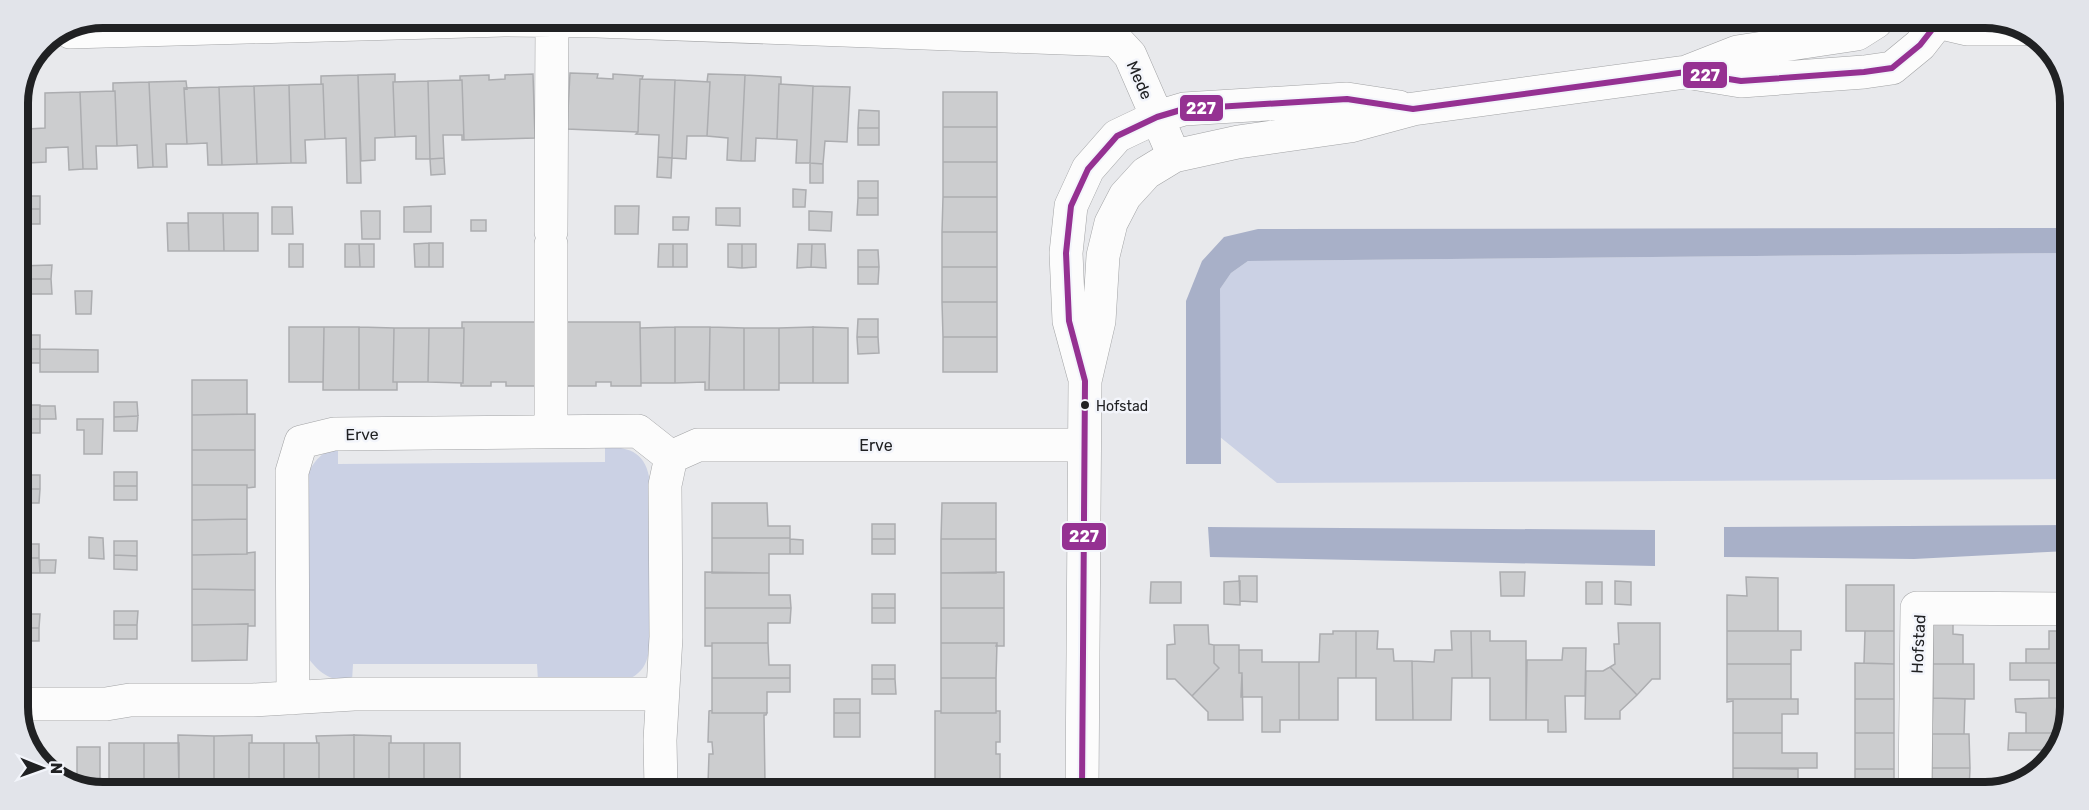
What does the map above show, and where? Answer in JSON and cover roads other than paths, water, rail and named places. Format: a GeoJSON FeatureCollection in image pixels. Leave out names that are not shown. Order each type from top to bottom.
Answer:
{"type":"FeatureCollection","features":[{"type":"Feature","properties":{"kind":"street","name":"Mede"},"geometry":{"type":"LineString","coordinates":[[83,32],[215,28]]}},
{"type":"Feature","properties":{"kind":"street"},"geometry":{"type":"LineString","coordinates":[[550,430],[552,28]]}},
{"type":"Feature","properties":{"kind":"street","name":"Mede"},"geometry":{"type":"LineString","coordinates":[[991,28],[1116,30],[1130,55],[1174,156]]}},
{"type":"Feature","properties":{"kind":"street"},"geometry":{"type":"LineString","coordinates":[[1082,782],[1085,381],[1099,321],[1103,256],[1111,223],[1125,196],[1146,173],[1174,156],[1238,142],[1350,126],[1413,109],[1686,72],[1737,52],[1857,34],[1866,28]]}},
{"type":"Feature","properties":{"kind":"street"},"geometry":{"type":"LineString","coordinates":[[1686,72],[1741,81],[1892,68],[1920,45],[1933,28]]}},
{"type":"Feature","properties":{"kind":"street"},"geometry":{"type":"LineString","coordinates":[[1967,28],[1989,28]]}},
{"type":"Feature","properties":{"kind":"street"},"geometry":{"type":"LineString","coordinates":[[1085,381],[1069,321],[1066,253],[1071,206],[1088,169],[1117,136],[1156,117],[1184,110],[1347,99],[1413,109]]}},
{"type":"Feature","properties":{"kind":"street","name":"Erve"},"geometry":{"type":"LineString","coordinates":[[294,698],[292,472],[301,442],[334,434],[638,430],[671,457],[698,445],[1084,445]]}},
{"type":"Feature","properties":{"kind":"street"},"geometry":{"type":"LineString","coordinates":[[661,782],[662,694],[666,637],[665,485],[671,457]]}},
{"type":"Feature","properties":{"kind":"street","name":"Hofstad"},"geometry":{"type":"LineString","coordinates":[[1915,782],[1917,608],[2060,609]]}},
{"type":"Feature","properties":{"kind":"street"},"geometry":{"type":"LineString","coordinates":[[29,704],[106,704],[130,700],[253,700],[354,694],[662,694]]}},
{"type":"Feature","properties":{"kind":"place","name":"Hofstad"},"geometry":{"type":"Point","coordinates":[1085,405]}}]}
